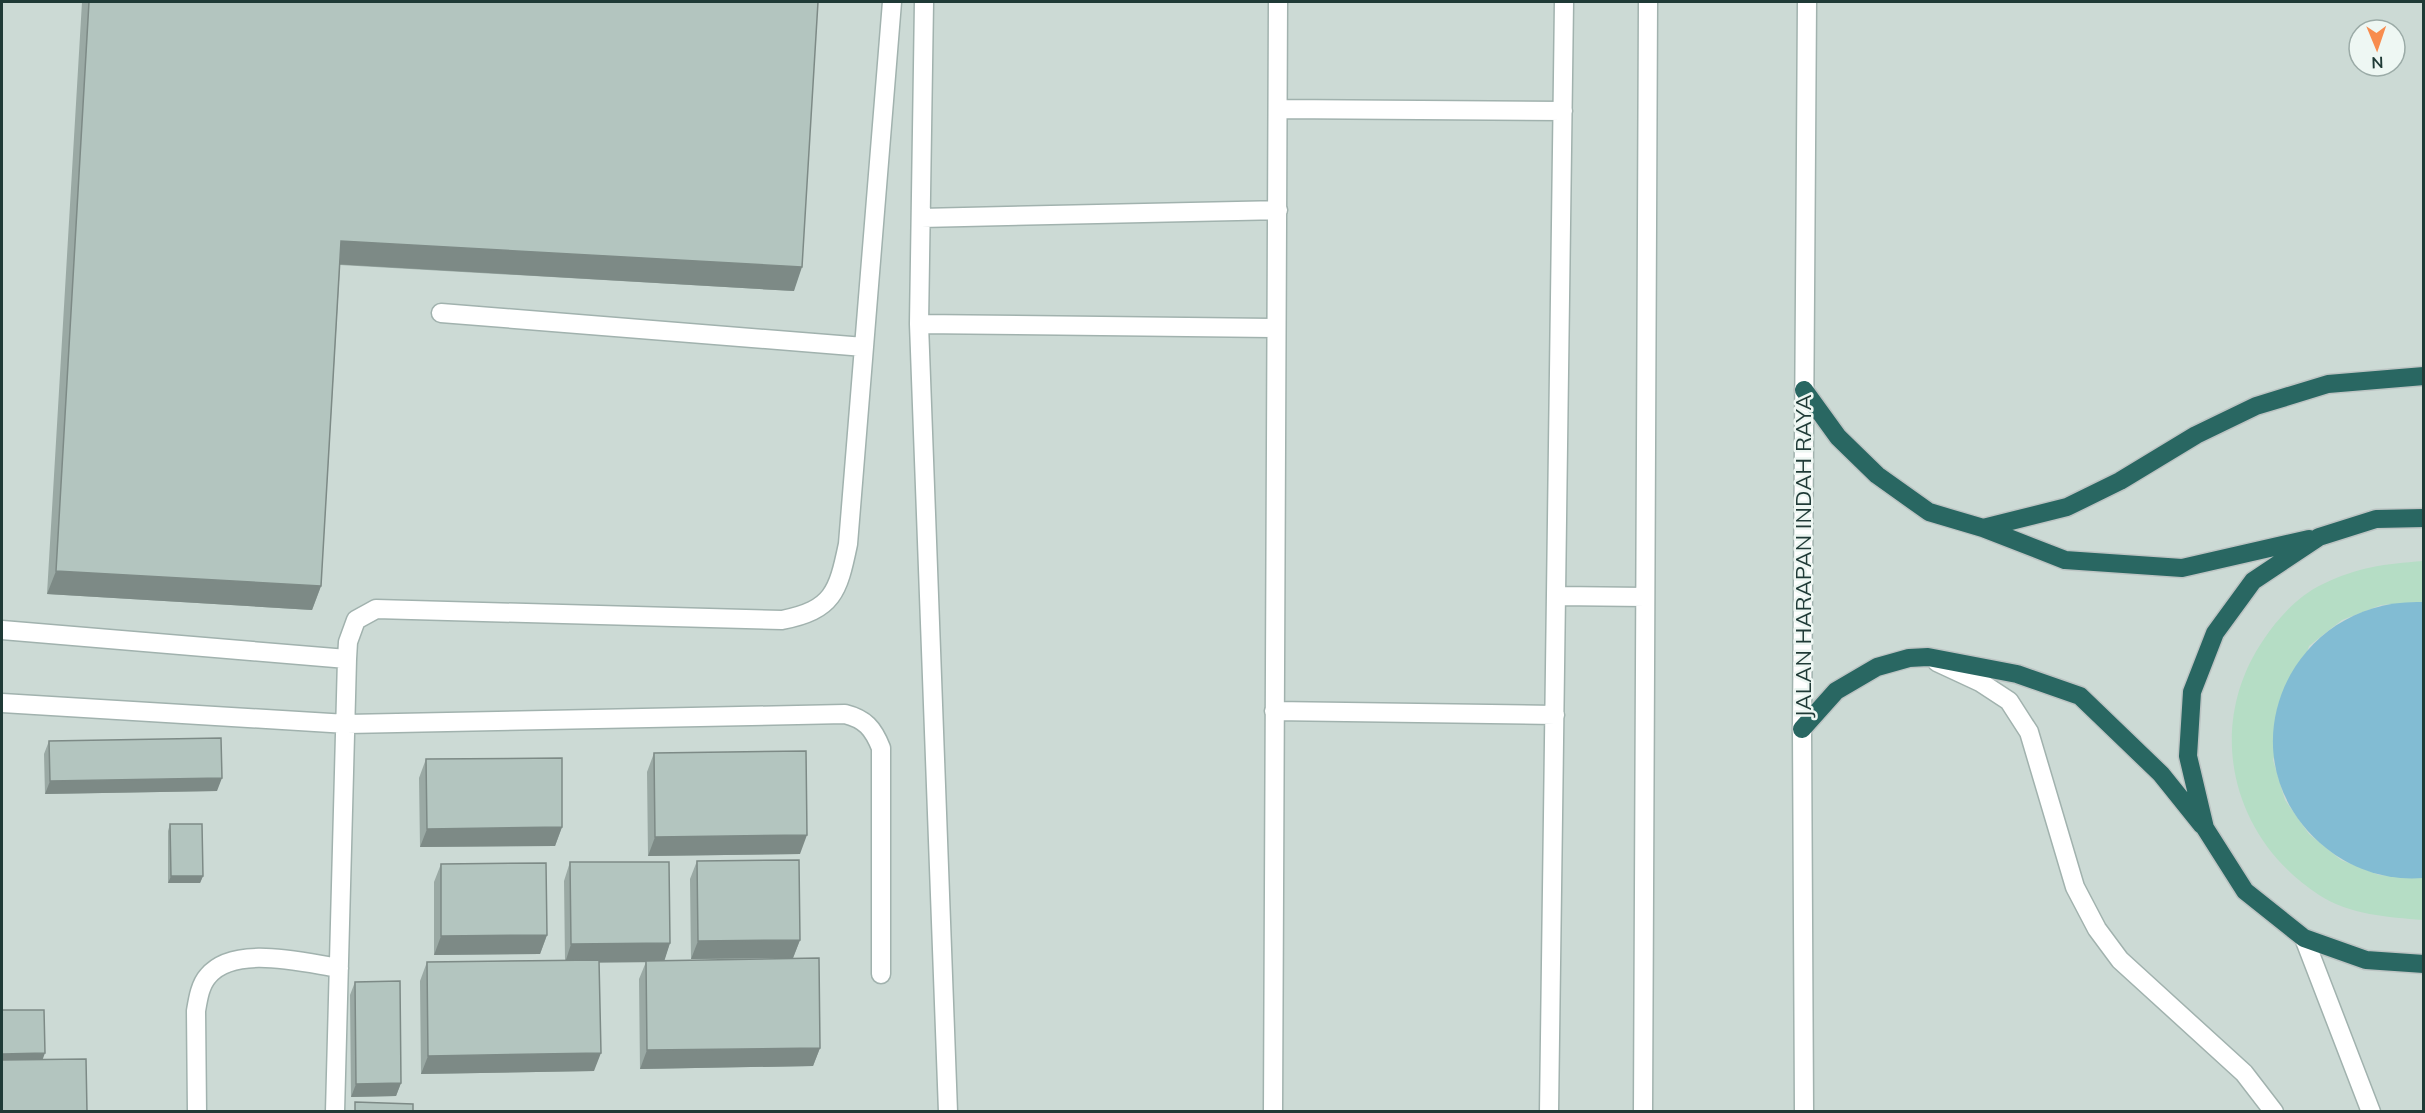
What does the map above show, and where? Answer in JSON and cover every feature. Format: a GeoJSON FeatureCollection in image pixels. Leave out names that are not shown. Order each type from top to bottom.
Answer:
{"type":"FeatureCollection","features":[{"type":"Feature","properties":{"kind":"highway"},"geometry":{"type":"LineString","coordinates":[[1983,528],[2067,507],[2120,481],[2196,435],[2256,406],[2328,384],[2424,376]]}},
{"type":"Feature","properties":{"kind":"highway"},"geometry":{"type":"LineString","coordinates":[[1804,390],[1838,437],[1877,475],[1929,512],[1983,528],[2065,560],[2182,568],[2319,537],[2376,519],[2424,518]]}},
{"type":"Feature","properties":{"kind":"highway"},"geometry":{"type":"LineString","coordinates":[[2205,828],[2188,756],[2192,692],[2215,633],[2253,582],[2319,537]]}},
{"type":"Feature","properties":{"kind":"highway"},"geometry":{"type":"LineString","coordinates":[[1802,729],[1836,691],[1877,667],[1909,658],[1928,657],[2017,674],[2080,696],[2161,774],[2205,828],[2245,891],[2304,938],[2366,960],[2424,964]]}},
{"type":"Feature","properties":{"kind":"street"},"geometry":{"type":"LineString","coordinates":[[335,1112],[347,658],[348,642],[356,620],[376,609],[782,620],[819,609],[831,598],[842,571],[848,544],[892,2]]}},
{"type":"Feature","properties":{"kind":"street"},"geometry":{"type":"LineString","coordinates":[[924,2],[920,324],[948,1112]]}},
{"type":"Feature","properties":{"kind":"street"},"geometry":{"type":"LineString","coordinates":[[1273,1112],[1278,2]]}},
{"type":"Feature","properties":{"kind":"street"},"geometry":{"type":"LineString","coordinates":[[1549,1112],[1564,2]]}},
{"type":"Feature","properties":{"kind":"street"},"geometry":{"type":"LineString","coordinates":[[1643,1112],[1648,2]]}},
{"type":"Feature","properties":{"kind":"street","name":"JALAN HARAPAN INDAH RAYA"},"geometry":{"type":"LineString","coordinates":[[1804,1112],[1802,729],[1807,2]]}},
{"type":"Feature","properties":{"kind":"street"},"geometry":{"type":"LineString","coordinates":[[1279,109],[1563,111]]}},
{"type":"Feature","properties":{"kind":"street"},"geometry":{"type":"LineString","coordinates":[[921,218],[1278,210]]}},
{"type":"Feature","properties":{"kind":"street"},"geometry":{"type":"LineString","coordinates":[[441,313],[864,347]]}},
{"type":"Feature","properties":{"kind":"street"},"geometry":{"type":"LineString","coordinates":[[920,324],[1275,328]]}},
{"type":"Feature","properties":{"kind":"street"},"geometry":{"type":"LineString","coordinates":[[1557,596],[1646,597]]}},
{"type":"Feature","properties":{"kind":"street"},"geometry":{"type":"LineString","coordinates":[[2,630],[347,658]]}},
{"type":"Feature","properties":{"kind":"street"},"geometry":{"type":"LineString","coordinates":[[1928,657],[1980,681],[2009,701],[2029,732],[2075,887],[2097,929],[2120,960],[2244,1073],[2274,1112]]}},
{"type":"Feature","properties":{"kind":"street"},"geometry":{"type":"LineString","coordinates":[[2,703],[347,724],[833,714],[856,717],[867,722],[881,748],[881,974]]}},
{"type":"Feature","properties":{"kind":"street"},"geometry":{"type":"LineString","coordinates":[[1274,711],[1555,715]]}},
{"type":"Feature","properties":{"kind":"street"},"geometry":{"type":"LineString","coordinates":[[2304,938],[2371,1112]]}},
{"type":"Feature","properties":{"kind":"street"},"geometry":{"type":"LineString","coordinates":[[197,1112],[196,1011],[199,994],[209,975],[228,962],[251,957],[339,968]]}},
{"type":"Feature","properties":{"kind":"shaded area"},"geometry":{"type":"Polygon","coordinates":[[[2,2],[2423,2],[2423,1111],[2,1111],[2,2]]]}},
{"type":"Feature","properties":{"kind":"green space"},"geometry":{"type":"Polygon","coordinates":[[[2423,561],[2423,602],[2381,605],[2342,620],[2309,646],[2273,760],[2285,800],[2309,834],[2341,860],[2379,875],[2423,878],[2423,920],[2370,914],[2343,907],[2319,895],[2289,871],[2265,843],[2247,812],[2236,778],[2232,743],[2235,708],[2246,673],[2264,639],[2290,608],[2306,594],[2336,578],[2384,565],[2423,561]]]}},
{"type":"Feature","properties":{"kind":"water"},"geometry":{"type":"Polygon","coordinates":[[[2423,602],[2423,878],[2397,878],[2360,868],[2337,856],[2326,848],[2294,812],[2276,772],[2273,730],[2283,690],[2304,654],[2335,626],[2375,608],[2423,602]]]}},
{"type":"Feature","properties":{"kind":"building"},"geometry":{"type":"Polygon","coordinates":[[[89,2],[818,2],[802,267],[341,241],[321,586],[56,571],[89,2]]]}},
{"type":"Feature","properties":{"kind":"building"},"geometry":{"type":"Polygon","coordinates":[[[221,738],[222,778],[50,781],[49,741],[221,738]]]}},
{"type":"Feature","properties":{"kind":"building"},"geometry":{"type":"Polygon","coordinates":[[[806,751],[807,835],[655,837],[654,753],[806,751]]]}},
{"type":"Feature","properties":{"kind":"building"},"geometry":{"type":"Polygon","coordinates":[[[562,758],[562,827],[427,829],[426,759],[562,758]]]}},
{"type":"Feature","properties":{"kind":"building"},"geometry":{"type":"Polygon","coordinates":[[[170,824],[202,824],[203,876],[171,876],[170,824]]]}},
{"type":"Feature","properties":{"kind":"building"},"geometry":{"type":"Polygon","coordinates":[[[799,860],[800,940],[698,941],[697,861],[799,860]]]}},
{"type":"Feature","properties":{"kind":"building"},"geometry":{"type":"Polygon","coordinates":[[[570,862],[669,862],[670,943],[571,944],[570,862]]]}},
{"type":"Feature","properties":{"kind":"building"},"geometry":{"type":"Polygon","coordinates":[[[546,863],[547,935],[441,936],[441,864],[546,863]]]}},
{"type":"Feature","properties":{"kind":"building"},"geometry":{"type":"Polygon","coordinates":[[[819,958],[820,1048],[647,1050],[646,961],[819,958]]]}},
{"type":"Feature","properties":{"kind":"building"},"geometry":{"type":"Polygon","coordinates":[[[599,960],[601,1053],[428,1056],[427,962],[599,960]]]}},
{"type":"Feature","properties":{"kind":"building"},"geometry":{"type":"Polygon","coordinates":[[[400,981],[401,1083],[356,1084],[355,982],[400,981]]]}},
{"type":"Feature","properties":{"kind":"building"},"geometry":{"type":"Polygon","coordinates":[[[2,1010],[44,1010],[45,1053],[2,1054],[2,1010]]]}},
{"type":"Feature","properties":{"kind":"building"},"geometry":{"type":"Polygon","coordinates":[[[86,1059],[87,1112],[2,1112],[2,1060],[86,1059]]]}},
{"type":"Feature","properties":{"kind":"building"},"geometry":{"type":"Polygon","coordinates":[[[355,1102],[413,1104],[413,1112],[355,1112],[355,1102]]]}}]}
